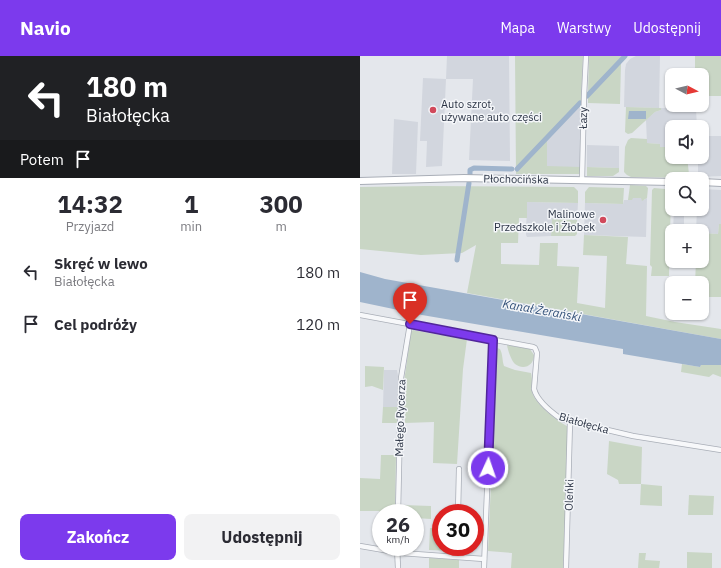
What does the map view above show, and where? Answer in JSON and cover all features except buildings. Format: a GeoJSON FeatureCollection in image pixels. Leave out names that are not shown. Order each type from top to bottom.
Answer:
{"type":"FeatureCollection","features":[{"type":"Feature","properties":{"kind":"main road","name":"Płochocińska"},"geometry":{"type":"LineString","coordinates":[[360,181],[474,178],[665,182]]}},
{"type":"Feature","properties":{"kind":"main road"},"geometry":{"type":"LineString","coordinates":[[709,182],[721,183]]}},
{"type":"Feature","properties":{"kind":"street","name":"Łazy"},"geometry":{"type":"LineString","coordinates":[[582,180],[586,56]]}},
{"type":"Feature","properties":{"kind":"street","name":"Białołęcka"},"geometry":{"type":"LineString","coordinates":[[360,315],[535,348],[537,353],[534,389],[535,394],[553,414],[561,419],[633,436],[721,450]]}},
{"type":"Feature","properties":{"kind":"street","name":"Małego Rycerza"},"geometry":{"type":"LineString","coordinates":[[398,504],[400,384],[410,324]]}},
{"type":"Feature","properties":{"kind":"street"},"geometry":{"type":"LineString","coordinates":[[484,568],[493,340]]}},
{"type":"Feature","properties":{"kind":"street","name":"Oleńki"},"geometry":{"type":"LineString","coordinates":[[566,568],[570,421]]}},
{"type":"Feature","properties":{"kind":"street"},"geometry":{"type":"LineString","coordinates":[[458,504],[459,469]]}},
{"type":"Feature","properties":{"kind":"street"},"geometry":{"type":"LineString","coordinates":[[360,546],[372,547]]}},
{"type":"Feature","properties":{"kind":"street"},"geometry":{"type":"LineString","coordinates":[[397,556],[398,568]]}},
{"type":"Feature","properties":{"kind":"street"},"geometry":{"type":"LineString","coordinates":[[456,556],[484,559]]}},
{"type":"Feature","properties":{"kind":"shaded area"},"geometry":{"type":"Polygon","coordinates":[[[447,56],[509,56],[510,161],[469,160],[473,79],[446,79],[447,56]]]}},
{"type":"Feature","properties":{"kind":"shaded area"},"geometry":{"type":"Polygon","coordinates":[[[636,56],[660,56],[659,108],[624,107],[626,64],[630,59],[636,56]]]}},
{"type":"Feature","properties":{"kind":"shaded area","name":"Auto szrot, używane auto części"},"geometry":{"type":"Polygon","coordinates":[[[423,78],[446,79],[442,166],[426,167],[427,141],[420,141],[423,78]]]}},
{"type":"Feature","properties":{"kind":"shaded area"},"geometry":{"type":"Polygon","coordinates":[[[581,104],[580,167],[547,167],[547,140],[581,104]]]}},
{"type":"Feature","properties":{"kind":"shaded area"},"geometry":{"type":"Polygon","coordinates":[[[661,108],[665,108],[665,112],[696,112],[697,120],[665,120],[665,150],[660,147],[660,144],[647,143],[646,120],[655,112],[661,110],[661,108]]]}},
{"type":"Feature","properties":{"kind":"shaded area"},"geometry":{"type":"Polygon","coordinates":[[[394,119],[418,122],[416,174],[392,174],[394,119]]]}},
{"type":"Feature","properties":{"kind":"shaded area"},"geometry":{"type":"Polygon","coordinates":[[[709,136],[721,136],[721,176],[709,177],[709,172],[698,172],[698,164],[709,164],[709,136]]]}},
{"type":"Feature","properties":{"kind":"shaded area"},"geometry":{"type":"Polygon","coordinates":[[[587,145],[619,146],[619,168],[587,167],[587,145]]]}},
{"type":"Feature","properties":{"kind":"shaded area"},"geometry":{"type":"Polygon","coordinates":[[[709,189],[721,190],[721,224],[719,224],[718,234],[709,233],[709,224],[696,224],[697,216],[709,216],[709,189]]]}},
{"type":"Feature","properties":{"kind":"shaded area"},"geometry":{"type":"Polygon","coordinates":[[[632,198],[642,198],[644,200],[647,198],[646,237],[584,235],[585,203],[623,204],[624,200],[631,200],[632,198]]]}},
{"type":"Feature","properties":{"kind":"shaded area"},"geometry":{"type":"Polygon","coordinates":[[[527,202],[578,203],[577,220],[552,219],[551,236],[527,237],[527,202]]]}},
{"type":"Feature","properties":{"kind":"shaded area"},"geometry":{"type":"Polygon","coordinates":[[[674,216],[684,216],[684,224],[673,224],[674,216]]]}},
{"type":"Feature","properties":{"kind":"shaded area"},"geometry":{"type":"Polygon","coordinates":[[[384,370],[397,370],[397,407],[383,407],[384,370]]]}},
{"type":"Feature","properties":{"kind":"green space"},"geometry":{"type":"Polygon","coordinates":[[[515,56],[583,56],[581,101],[547,136],[547,166],[580,167],[580,174],[516,174],[515,56]]]}},
{"type":"Feature","properties":{"kind":"green space"},"geometry":{"type":"Polygon","coordinates":[[[589,56],[622,56],[619,62],[588,93],[589,56]]]}},
{"type":"Feature","properties":{"kind":"green space"},"geometry":{"type":"Polygon","coordinates":[[[695,56],[721,56],[721,96],[709,96],[709,68],[695,68],[695,56]]]}},
{"type":"Feature","properties":{"kind":"green space"},"geometry":{"type":"Polygon","coordinates":[[[621,63],[620,104],[588,103],[588,96],[621,63]]]}},
{"type":"Feature","properties":{"kind":"green space"},"geometry":{"type":"Polygon","coordinates":[[[626,107],[661,108],[661,110],[655,112],[632,133],[628,134],[625,132],[626,107]]]}},
{"type":"Feature","properties":{"kind":"green space"},"geometry":{"type":"Polygon","coordinates":[[[631,138],[647,139],[647,143],[660,144],[660,147],[665,147],[665,164],[688,164],[689,172],[665,172],[665,178],[631,177],[627,175],[624,172],[625,147],[628,140],[631,138]]]}},
{"type":"Feature","properties":{"kind":"green space"},"geometry":{"type":"Polygon","coordinates":[[[587,167],[619,168],[619,172],[613,176],[587,176],[587,167]]]}},
{"type":"Feature","properties":{"kind":"green space"},"geometry":{"type":"Polygon","coordinates":[[[630,185],[646,186],[648,188],[647,198],[642,201],[641,198],[633,198],[632,200],[628,200],[630,185]]]}},
{"type":"Feature","properties":{"kind":"green space"},"geometry":{"type":"Polygon","coordinates":[[[360,187],[574,187],[578,191],[578,203],[527,202],[527,218],[519,218],[518,243],[501,243],[501,264],[539,265],[540,243],[558,243],[557,266],[579,267],[577,303],[605,308],[607,256],[583,255],[584,235],[628,237],[626,264],[647,266],[646,316],[721,329],[721,339],[467,293],[476,245],[462,253],[421,255],[360,249],[360,187]]]}},
{"type":"Feature","properties":{"kind":"green space"},"geometry":{"type":"Polygon","coordinates":[[[589,187],[624,188],[623,204],[585,203],[585,192],[589,187]]]}},
{"type":"Feature","properties":{"kind":"green space"},"geometry":{"type":"Polygon","coordinates":[[[654,188],[665,189],[665,216],[670,216],[670,224],[665,224],[665,268],[669,268],[669,276],[651,276],[652,190],[654,188]]]}},
{"type":"Feature","properties":{"kind":"green space"},"geometry":{"type":"Polygon","coordinates":[[[552,219],[577,220],[577,234],[575,236],[551,236],[552,219]]]}},
{"type":"Feature","properties":{"kind":"green space"},"geometry":{"type":"Polygon","coordinates":[[[719,224],[721,224],[721,297],[709,297],[709,276],[695,276],[696,268],[709,268],[709,233],[718,234],[719,224]]]}},
{"type":"Feature","properties":{"kind":"green space"},"geometry":{"type":"Polygon","coordinates":[[[413,330],[440,335],[441,333],[467,339],[463,369],[457,464],[433,463],[434,422],[405,423],[405,413],[402,412],[402,397],[405,396],[403,389],[411,332],[413,330]]]}},
{"type":"Feature","properties":{"kind":"green space"},"geometry":{"type":"Polygon","coordinates":[[[507,345],[530,349],[534,355],[534,359],[528,366],[518,366],[512,360],[507,345]]]}},
{"type":"Feature","properties":{"kind":"green space"},"geometry":{"type":"Polygon","coordinates":[[[497,348],[501,351],[504,366],[531,373],[532,392],[534,397],[553,417],[569,427],[563,568],[511,568],[512,553],[488,551],[497,348]]]}},
{"type":"Feature","properties":{"kind":"green space"},"geometry":{"type":"Polygon","coordinates":[[[682,364],[700,367],[701,365],[721,365],[721,377],[713,374],[709,377],[681,372],[682,364]]]}},
{"type":"Feature","properties":{"kind":"green space"},"geometry":{"type":"Polygon","coordinates":[[[365,366],[384,367],[383,390],[372,386],[365,387],[365,366]]]}},
{"type":"Feature","properties":{"kind":"green space"},"geometry":{"type":"Polygon","coordinates":[[[383,407],[397,407],[397,423],[382,423],[383,407]]]}},
{"type":"Feature","properties":{"kind":"green space"},"geometry":{"type":"Polygon","coordinates":[[[609,441],[642,447],[641,484],[619,484],[618,480],[607,474],[609,441]]]}},
{"type":"Feature","properties":{"kind":"green space"},"geometry":{"type":"Polygon","coordinates":[[[381,455],[396,455],[395,504],[372,504],[372,511],[360,511],[360,478],[380,479],[381,455]]]}},
{"type":"Feature","properties":{"kind":"green space"},"geometry":{"type":"Polygon","coordinates":[[[641,484],[662,486],[662,506],[640,505],[641,484]]]}},
{"type":"Feature","properties":{"kind":"green space"},"geometry":{"type":"Polygon","coordinates":[[[689,495],[714,496],[713,515],[688,515],[689,495]]]}},
{"type":"Feature","properties":{"kind":"green space"},"geometry":{"type":"Polygon","coordinates":[[[424,506],[431,506],[431,519],[424,519],[424,506]]]}},
{"type":"Feature","properties":{"kind":"green space"},"geometry":{"type":"Polygon","coordinates":[[[430,528],[432,528],[432,550],[429,550],[430,528]]]}},
{"type":"Feature","properties":{"kind":"green space"},"geometry":{"type":"Polygon","coordinates":[[[687,552],[712,553],[712,568],[687,568],[687,552]]]}},
{"type":"Feature","properties":{"kind":"green space"},"geometry":{"type":"Polygon","coordinates":[[[639,553],[646,553],[645,560],[660,561],[659,568],[638,568],[639,553]]]}},
{"type":"Feature","properties":{"kind":"green space"},"geometry":{"type":"Polygon","coordinates":[[[429,558],[459,560],[459,568],[429,568],[429,558]]]}},
{"type":"Feature","properties":{"kind":"water"},"geometry":{"type":"Polygon","coordinates":[[[629,111],[646,111],[646,119],[628,119],[629,111]]]}},
{"type":"Feature","properties":{"kind":"water","name":"Kanał Żerański"},"geometry":{"type":"Polygon","coordinates":[[[360,272],[385,279],[721,339],[721,365],[701,365],[700,367],[623,354],[623,349],[422,315],[360,302],[360,272]]]}},
{"type":"Feature","properties":{"kind":"waterway"},"geometry":{"type":"LineString","coordinates":[[587,96],[625,56]]}},
{"type":"Feature","properties":{"kind":"waterway"},"geometry":{"type":"LineString","coordinates":[[517,169],[580,103]]}},
{"type":"Feature","properties":{"kind":"waterway"},"geometry":{"type":"LineString","coordinates":[[470,174],[470,170],[474,168],[512,169]]}},
{"type":"Feature","properties":{"kind":"waterway"},"geometry":{"type":"LineString","coordinates":[[457,260],[469,183]]}},
{"type":"Feature","properties":{"kind":"place","name":"Auto szrot, używane auto części"},"geometry":{"type":"Point","coordinates":[433,110]}},
{"type":"Feature","properties":{"kind":"place","name":"Malinowe Przedszkole i Żłobek"},"geometry":{"type":"Point","coordinates":[603,220]}},
{"type":"Feature","properties":{"kind":"route"},"geometry":{"type":"LineString","coordinates":[[410,324],[493,340],[488,468]]}}]}
